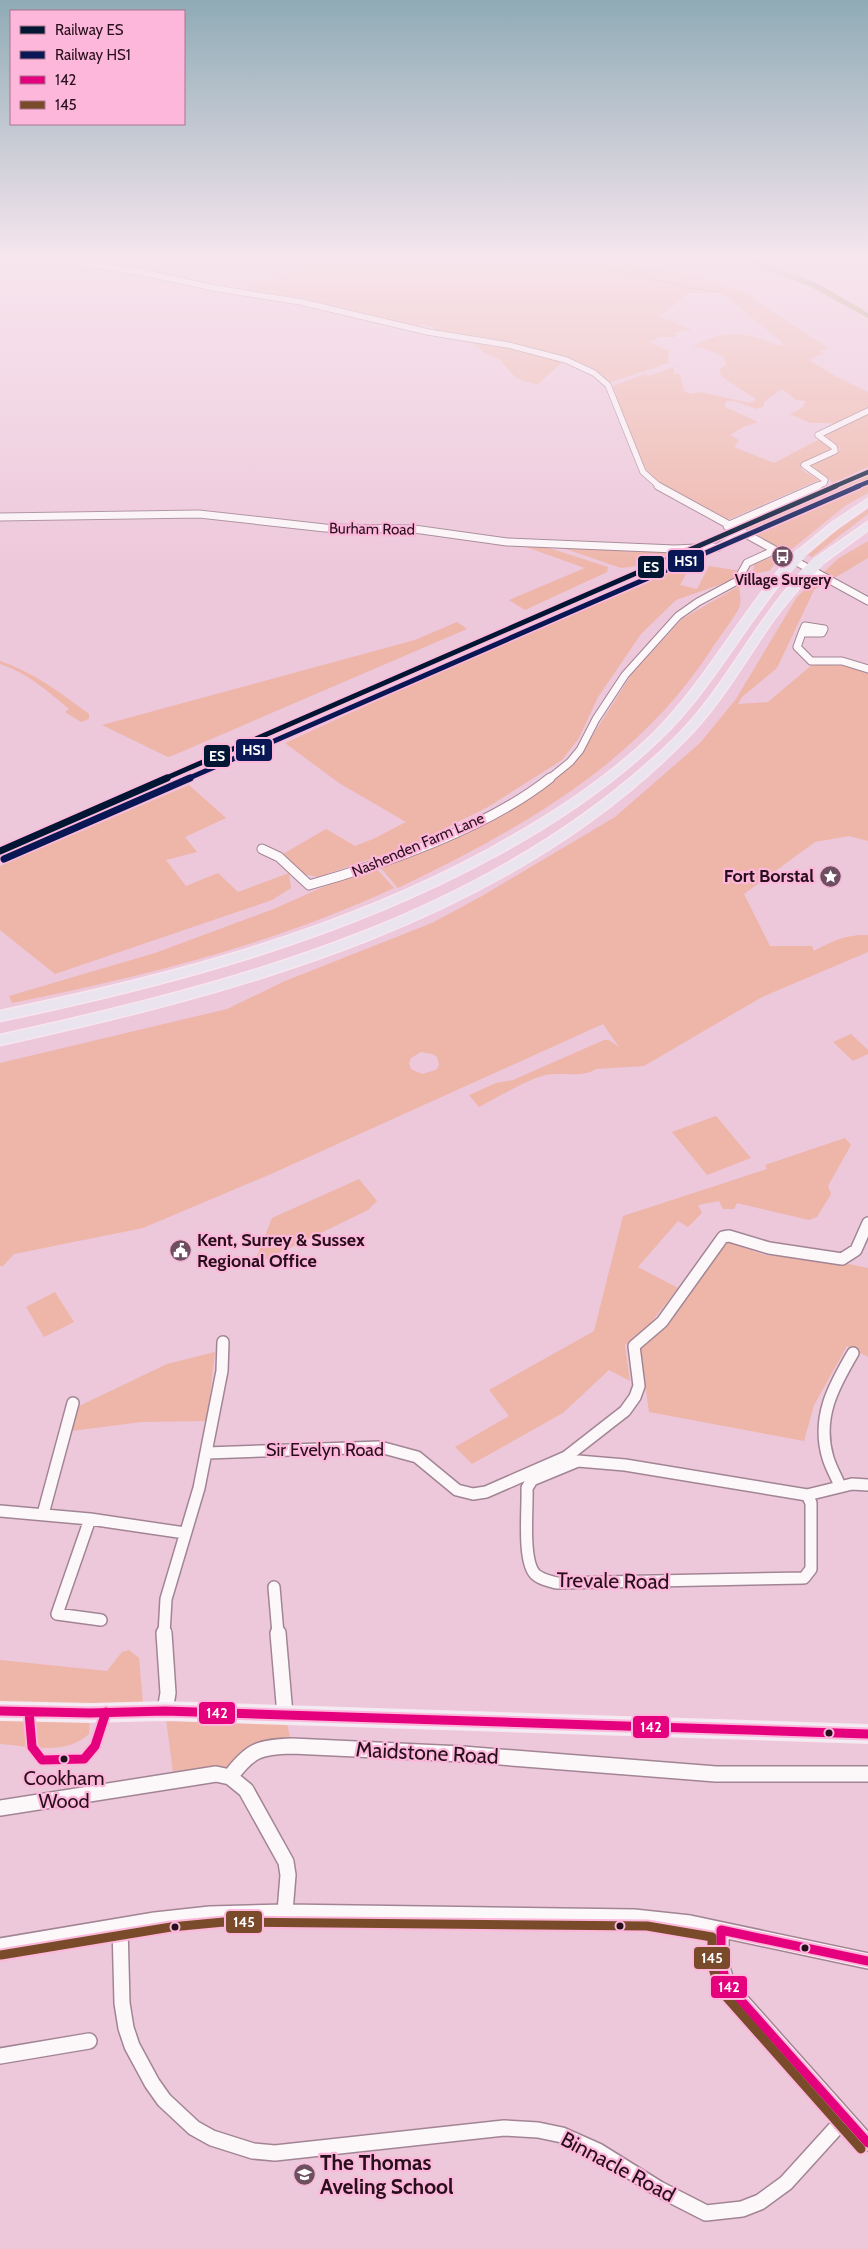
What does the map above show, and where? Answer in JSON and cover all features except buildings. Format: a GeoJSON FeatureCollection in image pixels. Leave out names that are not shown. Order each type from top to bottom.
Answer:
{"type":"FeatureCollection","features":[{"type":"Feature","properties":{"kind":"highway"},"geometry":{"type":"LineString","coordinates":[[0,1016],[152,983],[321,931],[413,893],[498,850],[543,824],[623,766],[656,736],[705,682],[754,608],[786,569],[801,553],[835,525],[864,505]]}},
{"type":"Feature","properties":{"kind":"highway"},"geometry":{"type":"LineString","coordinates":[[0,1040],[137,1010],[280,968],[389,926],[465,890],[516,862],[601,807],[638,779],[672,748],[722,689],[771,614],[802,578],[819,561],[868,525]]}},
{"type":"Feature","properties":{"kind":"main road","name":"Maidstone Road"},"geometry":{"type":"LineString","coordinates":[[0,1711],[90,1713],[165,1711],[674,1726],[868,1734]]}},
{"type":"Feature","properties":{"kind":"street"},"geometry":{"type":"LineString","coordinates":[[575,364],[594,373],[608,385],[640,466],[652,481],[671,496],[868,601]]}},
{"type":"Feature","properties":{"kind":"street"},"geometry":{"type":"LineString","coordinates":[[727,526],[824,483],[825,480],[822,477],[804,466],[835,451],[834,447],[818,435],[868,411]]}},
{"type":"Feature","properties":{"kind":"street","name":"Burham Road"},"geometry":{"type":"LineString","coordinates":[[0,518],[200,514],[325,528],[414,529],[507,542],[675,549],[718,547],[741,534]]}},
{"type":"Feature","properties":{"kind":"street","name":"Nashenden Farm Lane"},"geometry":{"type":"LineString","coordinates":[[262,849],[279,857],[309,885],[343,876],[420,848],[512,803],[545,782],[570,762],[584,744],[596,719],[624,676],[678,616],[698,602],[737,581],[741,577],[747,563],[773,551]]}},
{"type":"Feature","properties":{"kind":"street"},"geometry":{"type":"LineString","coordinates":[[802,633],[797,647],[811,660],[842,661],[868,669]]}},
{"type":"Feature","properties":{"kind":"street","name":"Sir Evelyn Road"},"geometry":{"type":"LineString","coordinates":[[207,1453],[380,1447],[417,1457],[457,1490],[473,1494],[486,1492],[566,1457],[625,1411],[635,1397],[639,1386],[634,1346],[662,1322],[723,1237],[729,1236],[769,1248],[842,1259],[850,1257],[855,1253],[868,1223]]}},
{"type":"Feature","properties":{"kind":"street"},"geometry":{"type":"LineString","coordinates":[[165,1711],[168,1693],[163,1642],[166,1599],[200,1488],[222,1372],[223,1342]]}},
{"type":"Feature","properties":{"kind":"street"},"geometry":{"type":"LineString","coordinates":[[840,1486],[828,1459],[822,1427],[829,1394],[853,1353]]}},
{"type":"Feature","properties":{"kind":"street"},"geometry":{"type":"LineString","coordinates":[[43,1514],[73,1404]]}},
{"type":"Feature","properties":{"kind":"street","name":"Trevale Road"},"geometry":{"type":"LineString","coordinates":[[807,1495],[811,1503],[811,1568],[804,1578],[557,1583],[540,1579],[532,1570],[529,1557],[527,1488],[532,1480],[578,1461],[625,1465],[807,1495],[852,1484],[868,1485]]}},
{"type":"Feature","properties":{"kind":"street"},"geometry":{"type":"LineString","coordinates":[[0,1512],[90,1519],[185,1533]]}},
{"type":"Feature","properties":{"kind":"street"},"geometry":{"type":"LineString","coordinates":[[90,1519],[57,1614],[101,1620]]}},
{"type":"Feature","properties":{"kind":"street"},"geometry":{"type":"LineString","coordinates":[[274,1587],[286,1715]]}},
{"type":"Feature","properties":{"kind":"street","name":"Maidstone Road"},"geometry":{"type":"LineString","coordinates":[[230,1776],[250,1752],[268,1747],[292,1746],[462,1754],[716,1774],[868,1774]]}},
{"type":"Feature","properties":{"kind":"street"},"geometry":{"type":"LineString","coordinates":[[0,1808],[216,1774],[230,1776],[246,1790],[286,1862],[288,1875],[285,1912]]}},
{"type":"Feature","properties":{"kind":"street"},"geometry":{"type":"LineString","coordinates":[[0,1946],[120,1926],[210,1914],[285,1912],[644,1917],[668,1919],[868,1961]]}},
{"type":"Feature","properties":{"kind":"street","name":"Binnacle Road"},"geometry":{"type":"LineString","coordinates":[[120,1926],[121,1969],[126,2029],[146,2073],[156,2092],[190,2126],[234,2148],[254,2152],[275,2153],[504,2128],[538,2130],[562,2135],[598,2151],[659,2189],[706,2213],[742,2209],[760,2202],[786,2183],[845,2118]]}},
{"type":"Feature","properties":{"kind":"street"},"geometry":{"type":"LineString","coordinates":[[721,1930],[721,1965],[728,1986],[868,2142]]}},
{"type":"Feature","properties":{"kind":"street"},"geometry":{"type":"LineString","coordinates":[[0,2056],[89,2041]]}},
{"type":"Feature","properties":{"kind":"shaded area"},"geometry":{"type":"Polygon","coordinates":[[[504,364],[561,364],[537,385],[516,378],[504,364]]]}},
{"type":"Feature","properties":{"kind":"shaded area"},"geometry":{"type":"Polygon","coordinates":[[[582,364],[665,364],[611,382],[590,367],[582,364]]]}},
{"type":"Feature","properties":{"kind":"shaded area"},"geometry":{"type":"Polygon","coordinates":[[[816,364],[868,392],[868,410],[836,426],[830,423],[810,423],[790,414],[802,408],[806,401],[796,400],[782,389],[764,402],[764,406],[757,409],[734,401],[726,401],[725,407],[758,422],[743,427],[730,435],[739,440],[734,447],[774,463],[820,439],[833,448],[800,465],[802,470],[819,480],[725,521],[672,493],[658,483],[649,473],[630,438],[613,386],[645,374],[649,376],[674,367],[674,374],[680,374],[684,391],[691,394],[700,392],[750,403],[756,399],[722,377],[719,369],[726,365],[816,364]]]}},
{"type":"Feature","properties":{"kind":"shaded area"},"geometry":{"type":"Polygon","coordinates":[[[868,413],[868,467],[833,483],[808,466],[838,453],[840,449],[824,435],[868,413]]]}},
{"type":"Feature","properties":{"kind":"shaded area"},"geometry":{"type":"Polygon","coordinates":[[[868,476],[868,493],[845,506],[787,553],[742,530],[868,476]]]}},
{"type":"Feature","properties":{"kind":"shaded area"},"geometry":{"type":"Polygon","coordinates":[[[868,509],[868,514],[812,557],[808,555],[832,534],[868,509]]]}},
{"type":"Feature","properties":{"kind":"shaded area"},"geometry":{"type":"Polygon","coordinates":[[[868,541],[868,558],[814,590],[777,668],[742,697],[738,704],[768,702],[813,664],[850,666],[868,672],[868,841],[849,836],[815,842],[744,894],[770,946],[812,946],[814,951],[840,939],[868,935],[868,952],[762,997],[644,1066],[596,1069],[578,1074],[546,1075],[523,1084],[479,1107],[469,1095],[496,1083],[513,1080],[604,1040],[609,1040],[619,1047],[603,1024],[271,1174],[143,1228],[14,1254],[3,1266],[0,1266],[0,1063],[227,1009],[285,981],[432,923],[482,896],[615,817],[700,743],[736,699],[797,597],[839,558],[868,541]],[[421,1052],[411,1058],[409,1063],[411,1069],[422,1074],[436,1070],[439,1065],[437,1057],[421,1052]]]}},
{"type":"Feature","properties":{"kind":"shaded area"},"geometry":{"type":"Polygon","coordinates":[[[520,545],[540,545],[608,567],[607,572],[525,610],[509,600],[585,568],[520,545]]]}},
{"type":"Feature","properties":{"kind":"shaded area"},"geometry":{"type":"Polygon","coordinates":[[[557,546],[678,552],[645,565],[621,568],[557,546]]]}},
{"type":"Feature","properties":{"kind":"shaded area"},"geometry":{"type":"Polygon","coordinates":[[[775,556],[779,560],[769,571],[753,574],[754,564],[775,556]]]}},
{"type":"Feature","properties":{"kind":"shaded area"},"geometry":{"type":"Polygon","coordinates":[[[683,559],[693,562],[680,585],[697,589],[709,566],[741,571],[733,580],[676,600],[641,634],[598,697],[579,738],[562,760],[488,807],[412,845],[318,877],[303,874],[283,854],[326,829],[355,846],[406,822],[339,783],[285,743],[481,653],[648,583],[656,569],[683,559]]]}},
{"type":"Feature","properties":{"kind":"shaded area"},"geometry":{"type":"Polygon","coordinates":[[[739,586],[740,605],[711,650],[681,691],[647,728],[611,761],[531,817],[488,842],[398,888],[379,866],[533,794],[575,763],[631,675],[682,619],[739,586]]]}},
{"type":"Feature","properties":{"kind":"shaded area"},"geometry":{"type":"Polygon","coordinates":[[[457,622],[467,629],[168,757],[102,725],[415,640],[457,622]]]}},
{"type":"Feature","properties":{"kind":"shaded area"},"geometry":{"type":"Polygon","coordinates":[[[0,661],[24,671],[68,698],[89,714],[89,719],[81,722],[65,712],[69,709],[45,689],[19,672],[0,664],[0,661]]]}},
{"type":"Feature","properties":{"kind":"shaded area"},"geometry":{"type":"Polygon","coordinates":[[[189,785],[226,818],[185,837],[197,852],[166,860],[186,886],[218,873],[238,892],[289,873],[291,888],[272,900],[55,974],[0,930],[0,866],[189,785]]]}},
{"type":"Feature","properties":{"kind":"shaded area"},"geometry":{"type":"Polygon","coordinates":[[[376,868],[394,888],[302,926],[206,957],[109,982],[12,1003],[9,996],[155,953],[276,908],[332,883],[376,868]]]}},
{"type":"Feature","properties":{"kind":"shaded area"},"geometry":{"type":"Polygon","coordinates":[[[851,1034],[868,1050],[868,1054],[853,1061],[833,1042],[851,1034]]]}},
{"type":"Feature","properties":{"kind":"shaded area"},"geometry":{"type":"Polygon","coordinates":[[[716,1116],[751,1158],[707,1175],[672,1132],[716,1116]]]}},
{"type":"Feature","properties":{"kind":"shaded area"},"geometry":{"type":"Polygon","coordinates":[[[845,1138],[851,1145],[828,1186],[831,1194],[817,1217],[809,1220],[737,1203],[734,1209],[723,1209],[719,1201],[698,1205],[702,1213],[688,1227],[678,1221],[638,1267],[678,1288],[650,1324],[625,1345],[630,1381],[609,1370],[563,1413],[472,1464],[455,1447],[509,1416],[489,1390],[594,1331],[623,1216],[767,1169],[765,1165],[845,1138]]]}},
{"type":"Feature","properties":{"kind":"shaded area"},"geometry":{"type":"Polygon","coordinates":[[[359,1179],[377,1201],[368,1210],[253,1266],[272,1218],[359,1179]]]}},
{"type":"Feature","properties":{"kind":"shaded area"},"geometry":{"type":"Polygon","coordinates":[[[725,1241],[765,1255],[844,1263],[868,1268],[868,1357],[847,1346],[814,1405],[804,1441],[649,1412],[640,1349],[676,1313],[725,1241]]]}},
{"type":"Feature","properties":{"kind":"shaded area"},"geometry":{"type":"Polygon","coordinates":[[[55,1292],[74,1322],[44,1337],[26,1307],[55,1292]]]}},
{"type":"Feature","properties":{"kind":"shaded area"},"geometry":{"type":"Polygon","coordinates":[[[215,1352],[207,1421],[141,1422],[72,1431],[77,1407],[167,1364],[215,1352]]]}},
{"type":"Feature","properties":{"kind":"shaded area"},"geometry":{"type":"Polygon","coordinates":[[[129,1650],[139,1658],[143,1704],[90,1713],[89,1734],[80,1741],[69,1745],[35,1748],[0,1744],[0,1660],[107,1671],[122,1652],[129,1650]]]}},
{"type":"Feature","properties":{"kind":"shaded area"},"geometry":{"type":"Polygon","coordinates":[[[165,1711],[285,1715],[292,1746],[269,1747],[230,1777],[174,1780],[165,1711]]]}},
{"type":"Feature","properties":{"kind":"shaded area"},"geometry":{"type":"Polygon","coordinates":[[[46,1946],[48,1952],[0,1961],[0,1955],[46,1946]]]}},
{"type":"Feature","properties":{"kind":"rail line","name":"ES"},"geometry":{"type":"LineString","coordinates":[[0,851],[868,472]]}},
{"type":"Feature","properties":{"kind":"rail line","name":"HS1"},"geometry":{"type":"LineString","coordinates":[[4,859],[868,482]]}},
{"type":"Feature","properties":{"kind":"transit line","name":"142"},"geometry":{"type":"LineString","coordinates":[[0,1711],[90,1713],[165,1711],[868,1734]]}},
{"type":"Feature","properties":{"kind":"transit line","name":"142"},"geometry":{"type":"LineString","coordinates":[[29,1712],[32,1747],[42,1760],[84,1759],[95,1746],[106,1712]]}},
{"type":"Feature","properties":{"kind":"transit line","name":"145"},"geometry":{"type":"LineString","coordinates":[[1,1955],[171,1927],[224,1922],[647,1926],[668,1928],[712,1937],[712,1966],[721,1991],[861,2149]]}},
{"type":"Feature","properties":{"kind":"transit line","name":"142"},"geometry":{"type":"LineString","coordinates":[[868,1961],[721,1930],[721,1965],[728,1986],[868,2143]]}},
{"type":"Feature","properties":{"kind":"place","name":"Village Surgery"},"geometry":{"type":"Point","coordinates":[783,557]}},
{"type":"Feature","properties":{"kind":"place","name":"Fort Borstal"},"geometry":{"type":"Point","coordinates":[830,876]}},
{"type":"Feature","properties":{"kind":"place","name":"Kent, Surrey & Sussex Regional Office"},"geometry":{"type":"Point","coordinates":[181,1250]}},
{"type":"Feature","properties":{"kind":"place","name":"Cookham Wood"},"geometry":{"type":"Point","coordinates":[64,1759]}},
{"type":"Feature","properties":{"kind":"place","name":"The Thomas Aveling School"},"geometry":{"type":"Point","coordinates":[304,2175]}}]}
